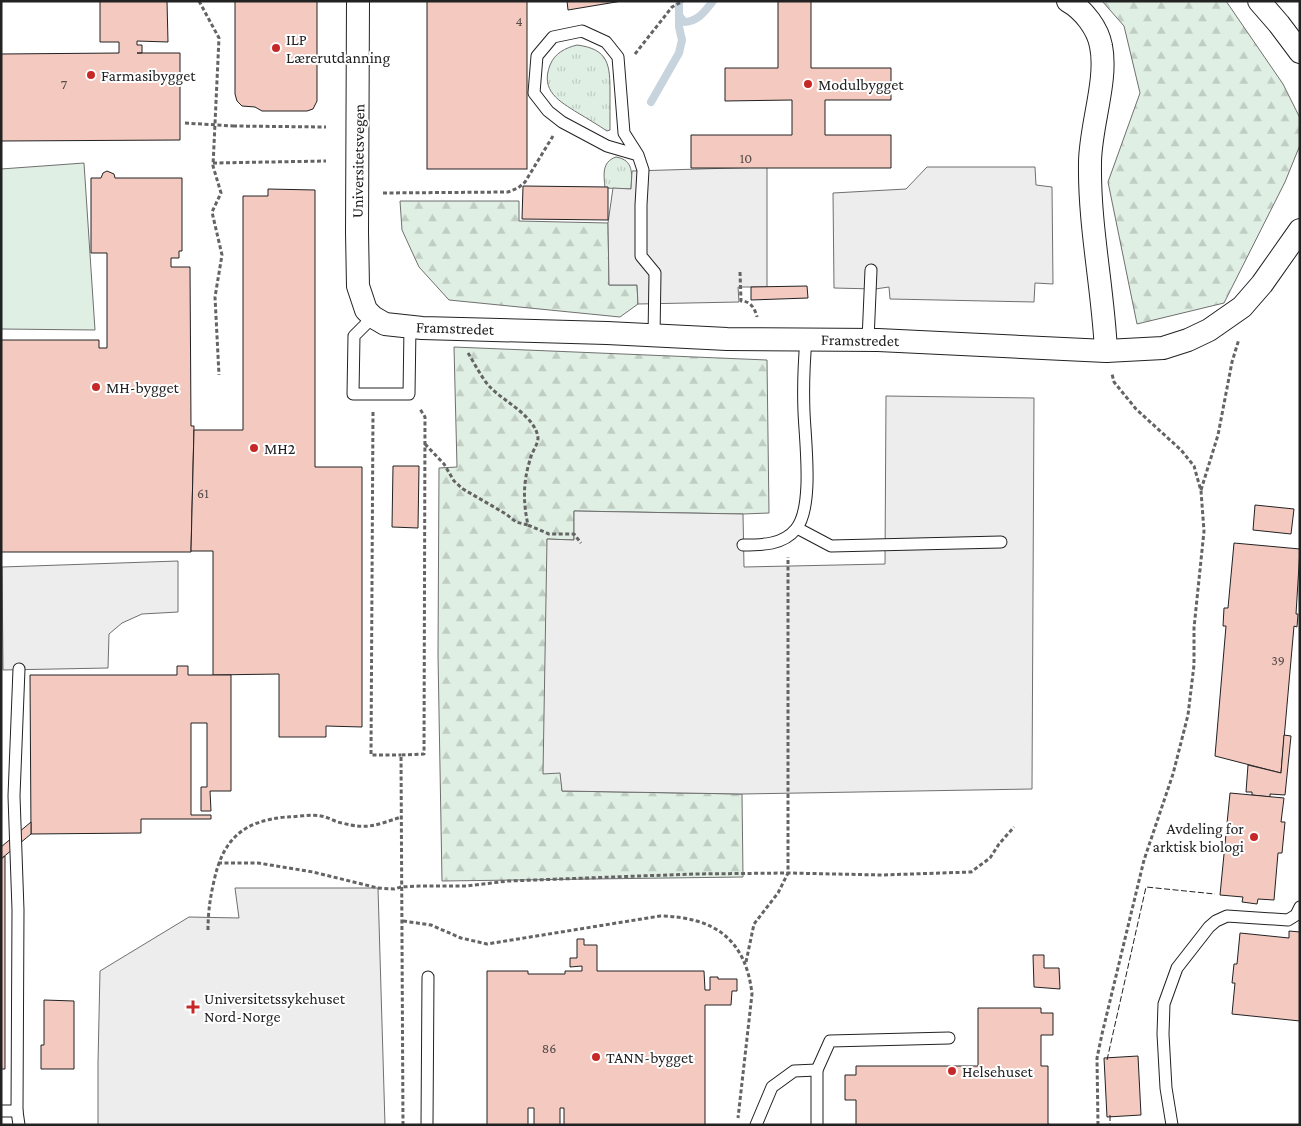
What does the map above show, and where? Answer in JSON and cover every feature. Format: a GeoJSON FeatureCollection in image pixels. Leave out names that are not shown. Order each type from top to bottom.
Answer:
{"type":"FeatureCollection","features":[{"type":"Feature","properties":{"kind":"street","name":"Universitetsvegen"},"geometry":{"type":"LineString","coordinates":[[358,1],[358,286],[364,305],[373,317]]}},
{"type":"Feature","properties":{"kind":"street"},"geometry":{"type":"LineString","coordinates":[[1068,1],[1082,12],[1095,29],[1101,46],[1103,64],[1090,155],[1089,186],[1104,317],[1106,352]]}},
{"type":"Feature","properties":{"kind":"street"},"geometry":{"type":"LineString","coordinates":[[1259,1],[1300,52]]}},
{"type":"Feature","properties":{"kind":"street","name":"Framstredet"},"geometry":{"type":"LineString","coordinates":[[373,317],[385,324],[410,327],[727,339],[868,340],[1106,352],[1163,348],[1188,340],[1225,320],[1242,307],[1262,284],[1300,230]]}},
{"type":"Feature","properties":{"kind":"lane"},"geometry":{"type":"LineString","coordinates":[[638,154],[607,146],[562,122],[548,111],[534,93],[536,56],[552,37],[582,31],[606,42],[618,57],[624,133],[638,154],[643,170],[641,256],[655,273],[654,336]]}},
{"type":"Feature","properties":{"kind":"lane"},"geometry":{"type":"LineString","coordinates":[[868,340],[871,270]]}},
{"type":"Feature","properties":{"kind":"lane"},"geometry":{"type":"LineString","coordinates":[[373,317],[354,336],[353,394],[409,394],[410,327]]}},
{"type":"Feature","properties":{"kind":"lane"},"geometry":{"type":"LineString","coordinates":[[743,544],[764,545],[787,538],[797,528],[803,513],[807,446],[804,412],[806,339]]}},
{"type":"Feature","properties":{"kind":"lane"},"geometry":{"type":"LineString","coordinates":[[797,528],[831,546],[1001,542]]}},
{"type":"Feature","properties":{"kind":"lane"},"geometry":{"type":"LineString","coordinates":[[19,669],[14,796],[18,910],[17,1111],[19,1125]]}},
{"type":"Feature","properties":{"kind":"lane"},"geometry":{"type":"LineString","coordinates":[[1172,1125],[1166,1088],[1163,1026],[1164,1004],[1177,968],[1209,927],[1216,921],[1227,916],[1288,920],[1296,916],[1300,907]]}},
{"type":"Feature","properties":{"kind":"lane"},"geometry":{"type":"LineString","coordinates":[[427,1125],[428,977]]}},
{"type":"Feature","properties":{"kind":"lane"},"geometry":{"type":"LineString","coordinates":[[817,1125],[818,1070],[830,1041],[949,1038]]}},
{"type":"Feature","properties":{"kind":"lane"},"geometry":{"type":"LineString","coordinates":[[756,1125],[772,1087],[794,1072],[818,1070]]}},
{"type":"Feature","properties":{"kind":"lane"},"geometry":{"type":"LineString","coordinates":[[1,1111],[17,1111]]}},
{"type":"Feature","properties":{"kind":"path"},"geometry":{"type":"LineString","coordinates":[[199,1],[219,38],[213,163],[221,193],[212,212],[222,255],[215,297],[219,375]]}},
{"type":"Feature","properties":{"kind":"path"},"geometry":{"type":"LineString","coordinates":[[619,74],[672,7],[683,1]]}},
{"type":"Feature","properties":{"kind":"path"},"geometry":{"type":"LineString","coordinates":[[383,193],[508,192],[518,188],[525,182],[562,122]]}},
{"type":"Feature","properties":{"kind":"path"},"geometry":{"type":"LineString","coordinates":[[185,123],[233,126],[326,127]]}},
{"type":"Feature","properties":{"kind":"path"},"geometry":{"type":"LineString","coordinates":[[213,163],[326,162]]}},
{"type":"Feature","properties":{"kind":"path"},"geometry":{"type":"LineString","coordinates":[[740,272],[741,301]]}},
{"type":"Feature","properties":{"kind":"path"},"geometry":{"type":"LineString","coordinates":[[454,328],[490,388],[535,427],[538,439],[530,458],[524,484],[524,506],[528,525]]}},
{"type":"Feature","properties":{"kind":"path"},"geometry":{"type":"LineString","coordinates":[[1201,491],[1218,435],[1232,362],[1240,336]]}},
{"type":"Feature","properties":{"kind":"path"},"geometry":{"type":"LineString","coordinates":[[1098,1125],[1097,1058],[1102,1034],[1144,860],[1174,774],[1188,715],[1194,665],[1194,628],[1204,531],[1201,491],[1197,473],[1189,459],[1166,435],[1136,409],[1114,382],[1106,352]]}},
{"type":"Feature","properties":{"kind":"path"},"geometry":{"type":"LineString","coordinates":[[373,393],[371,754],[401,755],[424,754],[425,417],[409,394]]}},
{"type":"Feature","properties":{"kind":"path"},"geometry":{"type":"LineString","coordinates":[[425,444],[444,464],[454,481],[463,489],[506,514],[516,522],[549,534],[574,534],[581,543]]}},
{"type":"Feature","properties":{"kind":"path"},"geometry":{"type":"LineString","coordinates":[[746,962],[754,924],[778,893],[788,873],[787,538]]}},
{"type":"Feature","properties":{"kind":"path"},"geometry":{"type":"LineString","coordinates":[[401,755],[403,1125]]}},
{"type":"Feature","properties":{"kind":"path"},"geometry":{"type":"LineString","coordinates":[[208,930],[208,908],[218,863],[228,844],[241,830],[280,818],[322,816],[341,823],[369,828],[401,817]]}},
{"type":"Feature","properties":{"kind":"path"},"geometry":{"type":"LineString","coordinates":[[218,863],[258,863],[313,872],[378,888],[394,890],[401,887],[466,886],[508,882],[693,874],[788,873],[882,875],[971,872],[990,858],[1014,827]]}},
{"type":"Feature","properties":{"kind":"path"},"geometry":{"type":"LineString","coordinates":[[403,921],[431,925],[461,938],[487,944],[660,916],[681,916],[699,920],[716,929],[736,947],[746,962],[752,994],[737,1124]]}},
{"type":"Feature","properties":{"kind":"green space"},"geometry":{"type":"Polygon","coordinates":[[[1102,1],[1226,1],[1283,84],[1300,118],[1300,145],[1285,182],[1224,303],[1137,324],[1108,182],[1140,93],[1124,26],[1102,1]]]}},
{"type":"Feature","properties":{"kind":"green space"},"geometry":{"type":"Polygon","coordinates":[[[577,45],[596,50],[606,60],[610,83],[610,130],[607,131],[564,104],[549,88],[547,82],[552,61],[561,52],[577,45]]]}},
{"type":"Feature","properties":{"kind":"green space"},"geometry":{"type":"Polygon","coordinates":[[[616,157],[626,161],[631,168],[631,189],[605,188],[604,170],[608,162],[616,157]]]}},
{"type":"Feature","properties":{"kind":"green space"},"geometry":{"type":"Polygon","coordinates":[[[84,163],[95,330],[1,329],[1,169],[84,163]]]}},
{"type":"Feature","properties":{"kind":"green space"},"geometry":{"type":"Polygon","coordinates":[[[400,201],[519,201],[519,221],[608,223],[609,285],[637,285],[638,304],[620,317],[449,300],[419,267],[402,230],[400,201]]]}},
{"type":"Feature","properties":{"kind":"green space"},"geometry":{"type":"Polygon","coordinates":[[[454,347],[767,360],[769,513],[574,511],[574,540],[547,539],[562,791],[742,794],[743,877],[442,881],[438,655],[439,468],[457,467],[454,347]]]}},
{"type":"Feature","properties":{"kind":"shaded area"},"geometry":{"type":"Polygon","coordinates":[[[767,167],[767,287],[738,287],[739,302],[638,304],[637,285],[609,285],[608,223],[613,188],[631,189],[632,171],[767,167]]]}},
{"type":"Feature","properties":{"kind":"shaded area"},"geometry":{"type":"Polygon","coordinates":[[[927,167],[1035,167],[1036,185],[1052,187],[1053,284],[1035,283],[1034,302],[890,299],[889,287],[875,289],[834,288],[833,193],[906,189],[927,167]]]}},
{"type":"Feature","properties":{"kind":"shaded area"},"geometry":{"type":"Polygon","coordinates":[[[886,396],[1034,398],[1032,789],[742,794],[562,791],[560,773],[543,774],[547,539],[574,540],[574,511],[743,514],[744,567],[885,564],[886,396]]]}},
{"type":"Feature","properties":{"kind":"shaded area"},"geometry":{"type":"Polygon","coordinates":[[[178,561],[178,612],[142,614],[122,623],[109,634],[108,668],[3,670],[2,567],[178,561]]]}},
{"type":"Feature","properties":{"kind":"shaded area"},"geometry":{"type":"Polygon","coordinates":[[[235,888],[378,888],[385,1125],[98,1125],[100,971],[189,917],[239,918],[235,888]]]}},
{"type":"Feature","properties":{"kind":"building","name":"Farmasibygget"},"geometry":{"type":"Polygon","coordinates":[[[100,1],[167,1],[168,42],[137,41],[137,45],[142,45],[142,53],[180,53],[180,140],[1,141],[1,54],[119,53],[119,42],[100,42],[100,1]]]}},
{"type":"Feature","properties":{"kind":"building","name":"ILP Lærerutdanning"},"geometry":{"type":"Polygon","coordinates":[[[235,1],[317,1],[317,101],[313,109],[307,111],[262,111],[255,107],[242,106],[237,101],[235,94],[235,1]]]}},
{"type":"Feature","properties":{"kind":"building"},"geometry":{"type":"Polygon","coordinates":[[[427,1],[527,1],[527,169],[427,169],[427,1]]]}},
{"type":"Feature","properties":{"kind":"building"},"geometry":{"type":"Polygon","coordinates":[[[567,1],[622,1],[568,10],[567,1]]]}},
{"type":"Feature","properties":{"kind":"building","name":"Modulbygget"},"geometry":{"type":"Polygon","coordinates":[[[778,1],[811,1],[811,68],[891,68],[891,100],[825,100],[825,135],[891,135],[891,168],[691,168],[691,135],[792,135],[792,100],[725,101],[725,68],[778,68],[778,1]]]}},
{"type":"Feature","properties":{"kind":"building","name":"MH-bygget"},"geometry":{"type":"Polygon","coordinates":[[[107,171],[114,174],[115,178],[182,178],[182,251],[179,251],[179,258],[171,258],[171,267],[190,267],[191,426],[194,426],[191,552],[1,552],[1,340],[99,340],[99,348],[107,348],[107,253],[91,253],[91,178],[101,178],[103,173],[107,171]]]}},
{"type":"Feature","properties":{"kind":"building"},"geometry":{"type":"Polygon","coordinates":[[[523,186],[608,187],[608,220],[522,219],[523,186]]]}},
{"type":"Feature","properties":{"kind":"building","name":"MH2"},"geometry":{"type":"Polygon","coordinates":[[[268,189],[315,190],[315,467],[362,467],[362,727],[326,726],[326,737],[279,737],[279,674],[213,675],[213,551],[191,551],[194,430],[243,430],[243,196],[268,196],[268,189]]]}},
{"type":"Feature","properties":{"kind":"building"},"geometry":{"type":"Polygon","coordinates":[[[807,286],[808,298],[751,300],[751,287],[807,286]]]}},
{"type":"Feature","properties":{"kind":"building"},"geometry":{"type":"Polygon","coordinates":[[[393,466],[419,466],[418,528],[392,527],[393,466]]]}},
{"type":"Feature","properties":{"kind":"building"},"geometry":{"type":"Polygon","coordinates":[[[1255,505],[1294,509],[1291,534],[1253,530],[1255,505]]]}},
{"type":"Feature","properties":{"kind":"building"},"geometry":{"type":"Polygon","coordinates":[[[1234,543],[1300,549],[1297,627],[1294,626],[1281,773],[1215,756],[1226,626],[1223,626],[1224,608],[1228,608],[1234,543]]]}},
{"type":"Feature","properties":{"kind":"building"},"geometry":{"type":"Polygon","coordinates":[[[177,666],[188,666],[188,675],[231,675],[231,791],[210,791],[211,811],[201,811],[201,787],[207,787],[207,723],[191,723],[191,815],[211,815],[211,819],[141,819],[141,833],[31,834],[30,675],[177,675],[177,666]]]}},
{"type":"Feature","properties":{"kind":"building"},"geometry":{"type":"Polygon","coordinates":[[[1284,735],[1291,736],[1285,795],[1270,794],[1270,797],[1252,795],[1252,792],[1246,792],[1248,765],[1281,773],[1284,735]]]}},
{"type":"Feature","properties":{"kind":"building","name":"Avdeling for arktisk biologi"},"geometry":{"type":"Polygon","coordinates":[[[1230,793],[1284,798],[1281,822],[1285,822],[1282,853],[1278,853],[1274,900],[1258,899],[1257,904],[1242,902],[1243,897],[1220,895],[1230,793]]]}},
{"type":"Feature","properties":{"kind":"building"},"geometry":{"type":"Polygon","coordinates":[[[31,822],[31,834],[1,859],[1,847],[31,822]]]}},
{"type":"Feature","properties":{"kind":"building"},"geometry":{"type":"Polygon","coordinates":[[[5,856],[5,1069],[1,1069],[1,859],[5,856]]]}},
{"type":"Feature","properties":{"kind":"building"},"geometry":{"type":"Polygon","coordinates":[[[1289,931],[1300,932],[1300,1021],[1232,1014],[1235,983],[1232,983],[1234,964],[1237,964],[1240,933],[1289,938],[1289,931]]]}},
{"type":"Feature","properties":{"kind":"building","name":"TANN-bygget"},"geometry":{"type":"Polygon","coordinates":[[[577,939],[584,939],[584,945],[597,945],[597,971],[704,971],[705,990],[710,990],[710,977],[737,979],[737,991],[732,991],[731,1005],[705,1005],[705,1125],[564,1125],[564,1108],[560,1108],[560,1125],[534,1125],[534,1108],[528,1108],[528,1125],[487,1125],[487,971],[528,971],[528,974],[565,974],[565,971],[582,971],[582,966],[570,967],[570,958],[577,958],[577,939]]]}},
{"type":"Feature","properties":{"kind":"building"},"geometry":{"type":"Polygon","coordinates":[[[1033,955],[1044,955],[1044,968],[1059,968],[1060,989],[1034,987],[1033,955]]]}},
{"type":"Feature","properties":{"kind":"building"},"geometry":{"type":"Polygon","coordinates":[[[44,1000],[74,1001],[74,1069],[41,1069],[41,1045],[44,1045],[44,1000]]]}},
{"type":"Feature","properties":{"kind":"building","name":"Helsehuset"},"geometry":{"type":"Polygon","coordinates":[[[978,1008],[1041,1008],[1041,1013],[1053,1013],[1053,1035],[1041,1035],[1041,1066],[1048,1066],[1048,1124],[1053,1125],[856,1125],[856,1100],[845,1100],[845,1075],[856,1075],[856,1066],[978,1066],[978,1008]]]}},
{"type":"Feature","properties":{"kind":"building"},"geometry":{"type":"Polygon","coordinates":[[[1138,1056],[1141,1115],[1107,1117],[1104,1058],[1138,1056]]]}},
{"type":"Feature","properties":{"kind":"waterway"},"geometry":{"type":"LineString","coordinates":[[651,102],[679,53],[682,40],[679,27],[679,1]]}},
{"type":"Feature","properties":{"kind":"waterway"},"geometry":{"type":"LineString","coordinates":[[679,15],[684,22],[689,22],[701,15],[713,1]]}},
{"type":"Feature","properties":{"kind":"fence"},"geometry":{"type":"LineString","coordinates":[[1107,1060],[1146,887],[1215,894]]}},
{"type":"Feature","properties":{"kind":"fence"},"geometry":{"type":"LineString","coordinates":[[1110,1115],[1110,1125]]}},
{"type":"Feature","properties":{"kind":"place","name":"ILP Lærerutdanning"},"geometry":{"type":"Point","coordinates":[276,48]}},
{"type":"Feature","properties":{"kind":"place","name":"Farmasibygget"},"geometry":{"type":"Point","coordinates":[91,75]}},
{"type":"Feature","properties":{"kind":"place","name":"Modulbygget"},"geometry":{"type":"Point","coordinates":[808,84]}},
{"type":"Feature","properties":{"kind":"place","name":"MH-bygget"},"geometry":{"type":"Point","coordinates":[96,387]}},
{"type":"Feature","properties":{"kind":"place","name":"MH2"},"geometry":{"type":"Point","coordinates":[254,448]}},
{"type":"Feature","properties":{"kind":"place","name":"Avdeling for arktisk biologi"},"geometry":{"type":"Point","coordinates":[1254,837]}},
{"type":"Feature","properties":{"kind":"place","name":"Universitetssykehuset Nord-Norge"},"geometry":{"type":"Point","coordinates":[193,1007]}},
{"type":"Feature","properties":{"kind":"place","name":"TANN-bygget"},"geometry":{"type":"Point","coordinates":[596,1057]}},
{"type":"Feature","properties":{"kind":"place","name":"Helsehuset"},"geometry":{"type":"Point","coordinates":[952,1071]}}]}
